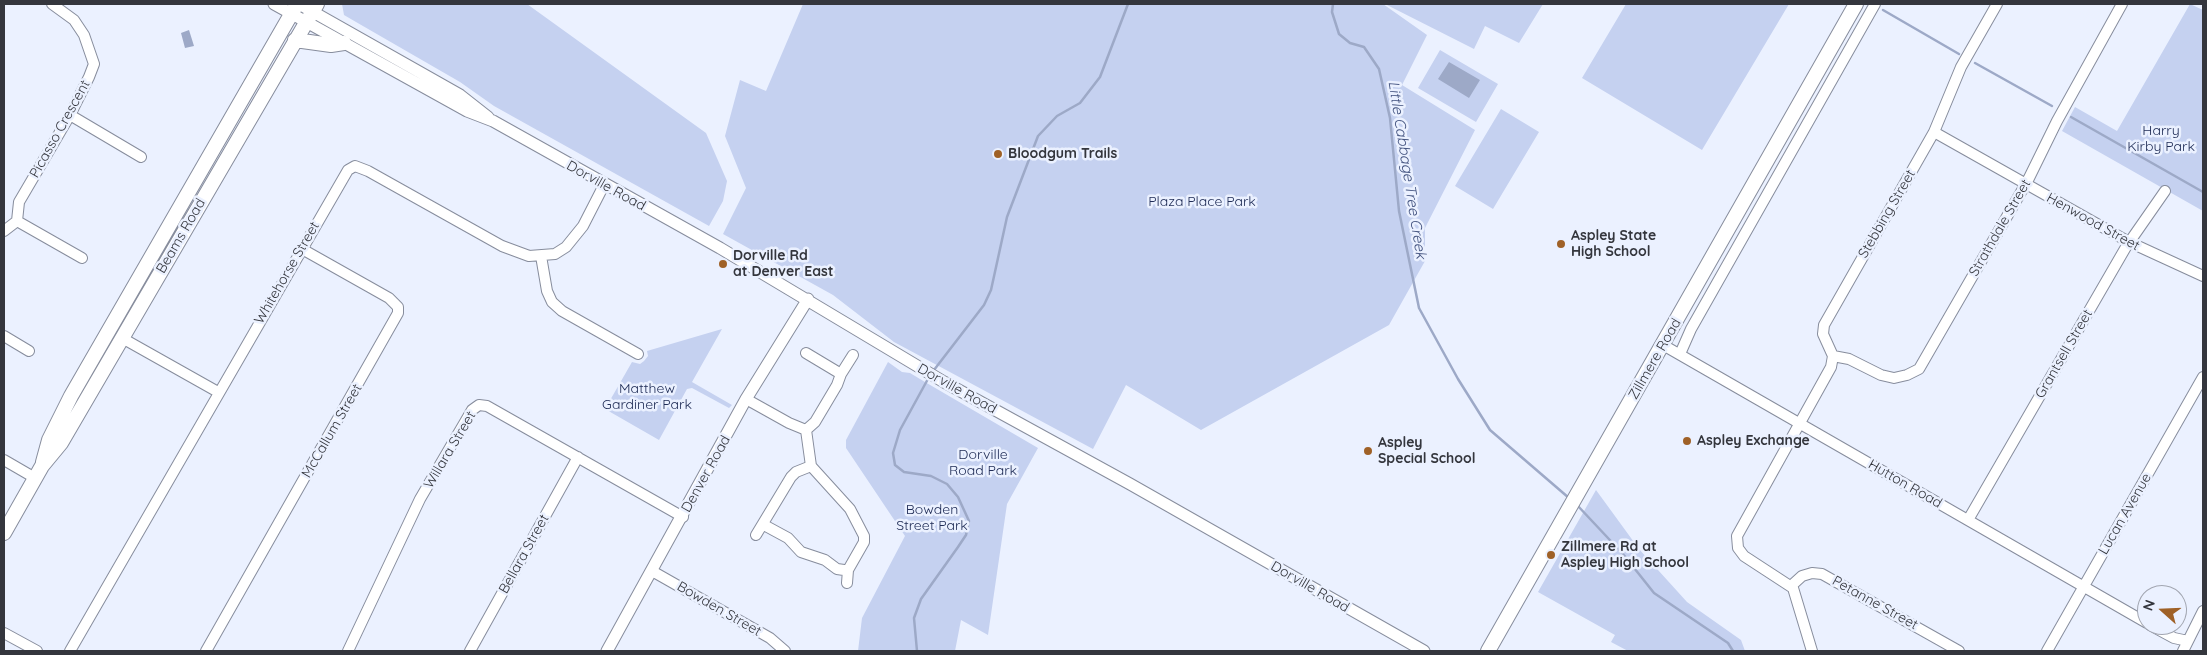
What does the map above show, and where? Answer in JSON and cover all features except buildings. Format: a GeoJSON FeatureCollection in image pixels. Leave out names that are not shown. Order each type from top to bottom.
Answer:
{"type":"FeatureCollection","features":[{"type":"Feature","properties":{"kind":"main road","name":"Zillmere Road"},"geometry":{"type":"LineString","coordinates":[[1488,651],[1856,4]]}},
{"type":"Feature","properties":{"kind":"main road","name":"Beams Road"},"geometry":{"type":"LineString","coordinates":[[39,472],[49,440],[71,396],[295,7]]}},
{"type":"Feature","properties":{"kind":"main road","name":"Beams Road"},"geometry":{"type":"LineString","coordinates":[[4,533],[39,472],[61,443],[312,13]]}},
{"type":"Feature","properties":{"kind":"main road"},"geometry":{"type":"LineString","coordinates":[[295,40],[331,45],[344,42]]}},
{"type":"Feature","properties":{"kind":"street","name":"Picasso Crescent"},"geometry":{"type":"LineString","coordinates":[[17,220],[19,202],[70,115],[94,64],[84,35],[74,20],[52,4]]}},
{"type":"Feature","properties":{"kind":"street","name":"Dorville Road"},"geometry":{"type":"LineString","coordinates":[[274,4],[295,7],[312,13],[460,94],[493,121]]}},
{"type":"Feature","properties":{"kind":"street","name":"Zillmere Road"},"geometry":{"type":"LineString","coordinates":[[1680,354],[1690,329],[1875,4]]}},
{"type":"Feature","properties":{"kind":"street","name":"Stebbing Street"},"geometry":{"type":"LineString","coordinates":[[1833,356],[1823,334],[1824,325],[1934,132],[1961,67],[1996,4]]}},
{"type":"Feature","properties":{"kind":"street","name":"Strathdale Street"},"geometry":{"type":"LineString","coordinates":[[1833,356],[1849,359],[1881,375],[1894,378],[1907,375],[1919,369],[2025,184],[2057,121],[2122,4]]}},
{"type":"Feature","properties":{"kind":"street","name":"Dorville Road"},"geometry":{"type":"LineString","coordinates":[[312,13],[344,42],[467,111],[493,121],[604,185],[720,248],[808,299],[912,364],[1424,651]]}},
{"type":"Feature","properties":{"kind":"street"},"geometry":{"type":"LineString","coordinates":[[1820,66],[1835,74]]}},
{"type":"Feature","properties":{"kind":"street"},"geometry":{"type":"LineString","coordinates":[[70,115],[141,156]]}},
{"type":"Feature","properties":{"kind":"street","name":"Henwood Street"},"geometry":{"type":"LineString","coordinates":[[1934,132],[2129,242],[2203,276]]}},
{"type":"Feature","properties":{"kind":"street","name":"Whitehorse Street"},"geometry":{"type":"LineString","coordinates":[[70,651],[343,176],[354,166],[368,171],[502,246],[529,256],[555,254],[566,247],[583,226],[604,185]]}},
{"type":"Feature","properties":{"kind":"street","name":"Grantsell Street"},"geometry":{"type":"LineString","coordinates":[[1968,520],[2129,242],[2165,191]]}},
{"type":"Feature","properties":{"kind":"street"},"geometry":{"type":"LineString","coordinates":[[4,231],[17,220],[82,258]]}},
{"type":"Feature","properties":{"kind":"street","name":"McCallum Street"},"geometry":{"type":"LineString","coordinates":[[206,651],[398,313],[398,307],[389,298],[302,249]]}},
{"type":"Feature","properties":{"kind":"street"},"geometry":{"type":"LineString","coordinates":[[541,256],[547,291],[552,302],[562,311],[638,354]]}},
{"type":"Feature","properties":{"kind":"street","name":"Denver Road"},"geometry":{"type":"LineString","coordinates":[[607,651],[746,400],[808,299]]}},
{"type":"Feature","properties":{"kind":"street"},"geometry":{"type":"LineString","coordinates":[[4,336],[29,351]]}},
{"type":"Feature","properties":{"kind":"street"},"geometry":{"type":"LineString","coordinates":[[122,338],[218,392]]}},
{"type":"Feature","properties":{"kind":"street","name":"Hutton Road"},"geometry":{"type":"LineString","coordinates":[[1663,345],[2137,617]]}},
{"type":"Feature","properties":{"kind":"street"},"geometry":{"type":"LineString","coordinates":[[806,354],[841,374]]}},
{"type":"Feature","properties":{"kind":"street"},"geometry":{"type":"LineString","coordinates":[[806,430],[815,422],[853,355]]}},
{"type":"Feature","properties":{"kind":"street"},"geometry":{"type":"LineString","coordinates":[[1812,651],[1798,598],[1790,586],[1744,556],[1738,548],[1736,539],[1829,372],[1833,356]]}},
{"type":"Feature","properties":{"kind":"street","name":"Lucan Avenue"},"geometry":{"type":"LineString","coordinates":[[2047,651],[2203,379]]}},
{"type":"Feature","properties":{"kind":"street"},"geometry":{"type":"LineString","coordinates":[[746,400],[806,430]]}},
{"type":"Feature","properties":{"kind":"street","name":"Willara Street"},"geometry":{"type":"LineString","coordinates":[[348,651],[420,499],[472,410],[479,405],[487,406],[682,517]]}},
{"type":"Feature","properties":{"kind":"street"},"geometry":{"type":"LineString","coordinates":[[806,430],[811,466],[846,504],[864,536],[864,542],[848,570],[848,583]]}},
{"type":"Feature","properties":{"kind":"street","name":"Bellara Street"},"geometry":{"type":"LineString","coordinates":[[470,651],[578,457]]}},
{"type":"Feature","properties":{"kind":"street"},"geometry":{"type":"LineString","coordinates":[[4,460],[39,472]]}},
{"type":"Feature","properties":{"kind":"street"},"geometry":{"type":"LineString","coordinates":[[756,536],[791,477],[796,472],[811,466]]}},
{"type":"Feature","properties":{"kind":"street"},"geometry":{"type":"LineString","coordinates":[[764,525],[788,538],[801,552],[825,560],[837,569],[848,570]]}},
{"type":"Feature","properties":{"kind":"street","name":"Bowden Street"},"geometry":{"type":"LineString","coordinates":[[652,571],[770,638],[785,651]]}},
{"type":"Feature","properties":{"kind":"street","name":"Petanne Street"},"geometry":{"type":"LineString","coordinates":[[1790,586],[1802,576],[1812,573],[1822,574],[1959,651]]}},
{"type":"Feature","properties":{"kind":"street"},"geometry":{"type":"LineString","coordinates":[[2183,651],[2203,611]]}},
{"type":"Feature","properties":{"kind":"street"},"geometry":{"type":"LineString","coordinates":[[4,633],[37,651]]}},
{"type":"Feature","properties":{"kind":"street","name":"Hutton Road"},"geometry":{"type":"LineString","coordinates":[[2168,635],[2188,641]]}},
{"type":"Feature","properties":{"kind":"green space"},"geometry":{"type":"Polygon","coordinates":[[[342,4],[527,4],[706,133],[727,181],[723,201],[709,226],[494,106],[460,82],[344,15],[342,4]]]}},
{"type":"Feature","properties":{"kind":"green space","name":"Plaza Place Park"},"geometry":{"type":"Polygon","coordinates":[[[803,4],[1383,4],[1427,35],[1402,85],[1475,130],[1425,228],[1425,261],[1389,325],[1201,430],[1126,385],[1093,449],[894,342],[833,295],[723,234],[746,188],[725,136],[740,80],[766,91],[803,4]]]}},
{"type":"Feature","properties":{"kind":"green space"},"geometry":{"type":"Polygon","coordinates":[[[1385,4],[1543,4],[1519,43],[1485,26],[1474,49],[1385,4]]]}},
{"type":"Feature","properties":{"kind":"green space"},"geometry":{"type":"Polygon","coordinates":[[[1626,4],[1789,4],[1702,150],[1582,78],[1626,4]]]}},
{"type":"Feature","properties":{"kind":"green space","name":"Harry Kirby Park"},"geometry":{"type":"Polygon","coordinates":[[[2190,4],[2203,10],[2203,211],[2062,131],[2075,107],[2117,131],[2190,4]]]}},
{"type":"Feature","properties":{"kind":"green space"},"geometry":{"type":"Polygon","coordinates":[[[1440,50],[1498,84],[1476,122],[1418,88],[1440,50]]]}},
{"type":"Feature","properties":{"kind":"green space"},"geometry":{"type":"Polygon","coordinates":[[[1501,109],[1539,132],[1493,209],[1455,186],[1501,109]]]}},
{"type":"Feature","properties":{"kind":"green space","name":"Matthew Gardiner Park"},"geometry":{"type":"Polygon","coordinates":[[[722,329],[692,382],[732,405],[729,408],[692,388],[687,389],[659,440],[605,409],[632,362],[640,364],[648,356],[647,351],[722,329]]]}},
{"type":"Feature","properties":{"kind":"green space"},"geometry":{"type":"Polygon","coordinates":[[[888,362],[902,372],[910,373],[1038,448],[1007,504],[988,635],[961,620],[955,651],[858,651],[862,618],[905,536],[846,448],[846,440],[888,362]]]}},
{"type":"Feature","properties":{"kind":"green space"},"geometry":{"type":"Polygon","coordinates":[[[1596,490],[1639,549],[1687,602],[1741,640],[1745,651],[1628,651],[1611,642],[1615,635],[1538,592],[1596,490]]]}},
{"type":"Feature","properties":{"kind":"shaded area"},"geometry":{"type":"Polygon","coordinates":[[[189,30],[194,46],[185,48],[181,33],[189,30]]]}},
{"type":"Feature","properties":{"kind":"shaded area"},"geometry":{"type":"Polygon","coordinates":[[[1449,62],[1480,80],[1469,98],[1438,79],[1449,62]]]}},
{"type":"Feature","properties":{"kind":"waterway"},"geometry":{"type":"LineString","coordinates":[[934,370],[984,305],[991,290],[1007,217],[1038,136],[1057,116],[1080,103],[1100,77],[1128,4]]}},
{"type":"Feature","properties":{"kind":"waterway","name":"Little Cabbage Tree Creek"},"geometry":{"type":"LineString","coordinates":[[1333,4],[1332,12],[1339,34],[1350,43],[1364,47],[1379,69],[1390,118],[1399,211],[1419,308],[1458,379],[1490,430],[1569,498]]}},
{"type":"Feature","properties":{"kind":"waterway"},"geometry":{"type":"LineString","coordinates":[[1883,10],[1959,54]]}},
{"type":"Feature","properties":{"kind":"waterway"},"geometry":{"type":"LineString","coordinates":[[1975,63],[2052,106]]}},
{"type":"Feature","properties":{"kind":"waterway"},"geometry":{"type":"LineString","coordinates":[[2071,117],[2203,192]]}},
{"type":"Feature","properties":{"kind":"waterway"},"geometry":{"type":"LineString","coordinates":[[917,651],[914,618],[921,599],[966,535],[969,521],[958,497],[947,484],[931,476],[904,472],[895,465],[893,453],[900,430],[929,377]]}},
{"type":"Feature","properties":{"kind":"waterway","name":"Little Cabbage Tree Creek"},"geometry":{"type":"LineString","coordinates":[[1577,505],[1623,554],[1654,593],[1728,643],[1733,651]]}},
{"type":"Feature","properties":{"kind":"place","name":"Bloodgum Trails"},"geometry":{"type":"Point","coordinates":[998,154]}},
{"type":"Feature","properties":{"kind":"place","name":"Aspley State High School"},"geometry":{"type":"Point","coordinates":[1561,244]}},
{"type":"Feature","properties":{"kind":"place","name":"Dorville Rd at Denver East"},"geometry":{"type":"Point","coordinates":[723,264]}},
{"type":"Feature","properties":{"kind":"place","name":"Aspley Exchange"},"geometry":{"type":"Point","coordinates":[1687,441]}},
{"type":"Feature","properties":{"kind":"place","name":"Aspley Special School"},"geometry":{"type":"Point","coordinates":[1368,451]}},
{"type":"Feature","properties":{"kind":"place","name":"Zillmere Rd at Aspley High School"},"geometry":{"type":"Point","coordinates":[1551,555]}},
{"type":"Feature","properties":{"kind":"park label","name":"Dorville Road Park"},"geometry":{"type":"Point","coordinates":[983,464]}},
{"type":"Feature","properties":{"kind":"park label","name":"Bowden Street Park"},"geometry":{"type":"Point","coordinates":[932,518]}}]}
